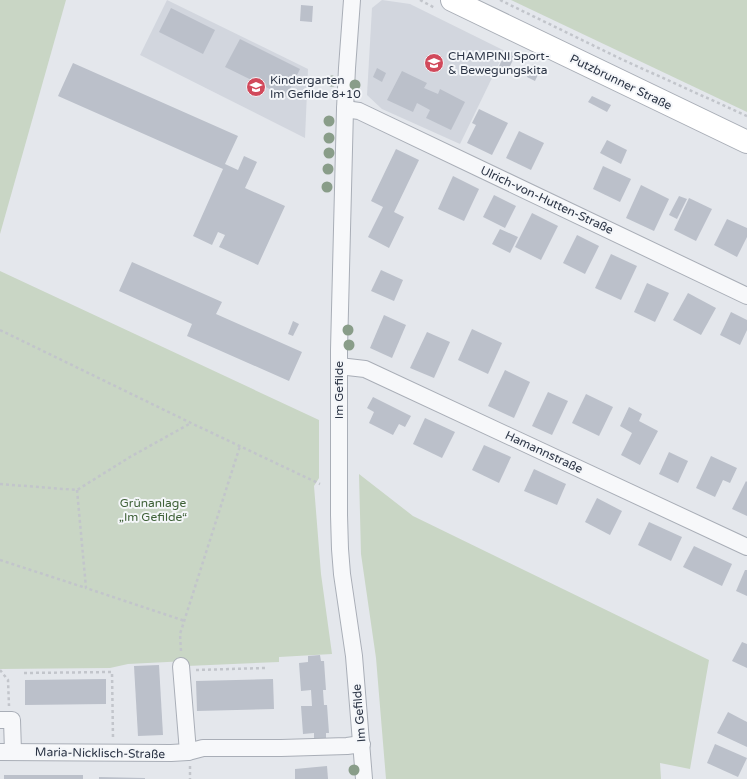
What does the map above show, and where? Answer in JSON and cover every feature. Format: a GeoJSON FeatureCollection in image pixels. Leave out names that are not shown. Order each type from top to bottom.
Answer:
{"type":"FeatureCollection","features":[{"type":"Feature","properties":{"kind":"main road","name":"Putzbrunner Straße"},"geometry":{"type":"LineString","coordinates":[[452,0],[747,142]]}},
{"type":"Feature","properties":{"kind":"street","name":"Im Gefilde"},"geometry":{"type":"LineString","coordinates":[[352,0],[345,109],[339,366],[339,515],[342,574],[354,656],[364,779]]}},
{"type":"Feature","properties":{"kind":"street","name":"Ulrich-von-Hutten-Straße"},"geometry":{"type":"LineString","coordinates":[[345,109],[359,111],[747,296]]}},
{"type":"Feature","properties":{"kind":"street","name":"Hamannstraße"},"geometry":{"type":"LineString","coordinates":[[339,366],[365,369],[747,547]]}},
{"type":"Feature","properties":{"kind":"street"},"geometry":{"type":"LineString","coordinates":[[181,668],[188,752]]}},
{"type":"Feature","properties":{"kind":"street","name":"Maria-Nicklisch-Straße"},"geometry":{"type":"LineString","coordinates":[[5,720],[12,720],[6,752],[171,753],[188,752],[203,748],[281,748],[347,746],[362,744]]}},
{"type":"Feature","properties":{"kind":"path"},"geometry":{"type":"LineString","coordinates":[[500,0],[621,59],[747,116]]}},
{"type":"Feature","properties":{"kind":"path"},"geometry":{"type":"LineString","coordinates":[[0,330],[320,484]]}},
{"type":"Feature","properties":{"kind":"path"},"geometry":{"type":"LineString","coordinates":[[0,484],[77,490],[130,457],[191,423]]}},
{"type":"Feature","properties":{"kind":"path"},"geometry":{"type":"LineString","coordinates":[[240,446],[180,634],[181,668],[266,668]]}},
{"type":"Feature","properties":{"kind":"path"},"geometry":{"type":"LineString","coordinates":[[77,490],[86,588]]}},
{"type":"Feature","properties":{"kind":"path"},"geometry":{"type":"LineString","coordinates":[[0,560],[185,621]]}},
{"type":"Feature","properties":{"kind":"path"},"geometry":{"type":"LineString","coordinates":[[0,670],[8,680],[5,720]]}},
{"type":"Feature","properties":{"kind":"path"},"geometry":{"type":"LineString","coordinates":[[24,673],[112,672],[113,752]]}},
{"type":"Feature","properties":{"kind":"shaded area","name":"Kindergarten Im Gefilde 8+10"},"geometry":{"type":"Polygon","coordinates":[[[167,0],[308,69],[305,138],[140,55],[167,0]]]}},
{"type":"Feature","properties":{"kind":"shaded area","name":"CHAMPINI Sport- & Bewegungskita"},"geometry":{"type":"Polygon","coordinates":[[[382,0],[410,4],[505,51],[460,144],[382,109],[367,95],[372,8],[382,0]]]}},
{"type":"Feature","properties":{"kind":"green space"},"geometry":{"type":"Polygon","coordinates":[[[0,0],[66,0],[0,234],[0,0]]]}},
{"type":"Feature","properties":{"kind":"green space"},"geometry":{"type":"Polygon","coordinates":[[[511,0],[747,0],[747,112],[511,0]]]}},
{"type":"Feature","properties":{"kind":"green space","name":"Grünanlage „Im Gefilde“"},"geometry":{"type":"Polygon","coordinates":[[[0,271],[319,420],[319,478],[314,486],[321,574],[332,654],[279,657],[279,662],[187,666],[187,661],[128,664],[110,668],[0,669],[0,271]]]}},
{"type":"Feature","properties":{"kind":"green space"},"geometry":{"type":"Polygon","coordinates":[[[359,474],[413,516],[709,660],[690,769],[660,763],[661,779],[386,779],[376,658],[361,554],[359,474]]]}},
{"type":"Feature","properties":{"kind":"building"},"geometry":{"type":"Polygon","coordinates":[[[301,5],[313,6],[312,22],[300,21],[301,5]]]}},
{"type":"Feature","properties":{"kind":"building"},"geometry":{"type":"Polygon","coordinates":[[[171,8],[215,30],[203,54],[159,32],[171,8]]]}},
{"type":"Feature","properties":{"kind":"building"},"geometry":{"type":"Polygon","coordinates":[[[240,39],[300,69],[286,97],[225,67],[240,39]]]}},
{"type":"Feature","properties":{"kind":"building"},"geometry":{"type":"Polygon","coordinates":[[[507,50],[516,54],[507,72],[498,68],[507,50]]]}},
{"type":"Feature","properties":{"kind":"building"},"geometry":{"type":"Polygon","coordinates":[[[73,63],[238,136],[225,164],[238,170],[244,156],[257,162],[245,188],[285,206],[258,265],[219,247],[225,235],[218,232],[212,245],[193,236],[223,169],[58,96],[73,63]]]}},
{"type":"Feature","properties":{"kind":"building"},"geometry":{"type":"Polygon","coordinates":[[[533,64],[541,68],[535,81],[527,77],[533,64]]]}},
{"type":"Feature","properties":{"kind":"building"},"geometry":{"type":"Polygon","coordinates":[[[377,68],[386,73],[382,82],[373,77],[377,68]]]}},
{"type":"Feature","properties":{"kind":"building"},"geometry":{"type":"Polygon","coordinates":[[[402,71],[427,83],[424,88],[438,94],[440,89],[465,102],[451,130],[426,118],[430,110],[417,103],[413,112],[387,100],[402,71]]]}},
{"type":"Feature","properties":{"kind":"building"},"geometry":{"type":"Polygon","coordinates":[[[592,96],[611,105],[607,112],[588,102],[592,96]]]}},
{"type":"Feature","properties":{"kind":"building"},"geometry":{"type":"Polygon","coordinates":[[[479,109],[508,123],[492,155],[467,143],[476,125],[472,123],[479,109]]]}},
{"type":"Feature","properties":{"kind":"building"},"geometry":{"type":"Polygon","coordinates":[[[519,131],[544,143],[531,170],[506,158],[519,131]]]}},
{"type":"Feature","properties":{"kind":"building"},"geometry":{"type":"Polygon","coordinates":[[[607,140],[627,150],[621,164],[600,153],[607,140]]]}},
{"type":"Feature","properties":{"kind":"building"},"geometry":{"type":"Polygon","coordinates":[[[396,149],[419,160],[394,212],[404,217],[389,248],[368,237],[383,207],[371,201],[396,149]]]}},
{"type":"Feature","properties":{"kind":"building"},"geometry":{"type":"Polygon","coordinates":[[[603,166],[631,179],[620,202],[593,189],[603,166]]]}},
{"type":"Feature","properties":{"kind":"building"},"geometry":{"type":"Polygon","coordinates":[[[453,176],[479,189],[464,221],[438,209],[453,176]]]}},
{"type":"Feature","properties":{"kind":"building"},"geometry":{"type":"Polygon","coordinates":[[[641,185],[669,199],[654,231],[626,218],[641,185]]]}},
{"type":"Feature","properties":{"kind":"building"},"geometry":{"type":"Polygon","coordinates":[[[494,195],[516,206],[505,228],[483,217],[494,195]]]}},
{"type":"Feature","properties":{"kind":"building"},"geometry":{"type":"Polygon","coordinates":[[[679,196],[687,199],[677,219],[669,215],[679,196]]]}},
{"type":"Feature","properties":{"kind":"building"},"geometry":{"type":"Polygon","coordinates":[[[689,198],[712,209],[696,241],[674,230],[689,198]]]}},
{"type":"Feature","properties":{"kind":"building"},"geometry":{"type":"Polygon","coordinates":[[[532,213],[558,226],[541,260],[515,247],[532,213]]]}},
{"type":"Feature","properties":{"kind":"building"},"geometry":{"type":"Polygon","coordinates":[[[727,219],[747,228],[747,237],[737,257],[714,245],[727,219]]]}},
{"type":"Feature","properties":{"kind":"building"},"geometry":{"type":"Polygon","coordinates":[[[500,229],[518,237],[510,253],[492,244],[500,229]]]}},
{"type":"Feature","properties":{"kind":"building"},"geometry":{"type":"Polygon","coordinates":[[[577,235],[599,246],[585,274],[563,263],[577,235]]]}},
{"type":"Feature","properties":{"kind":"building"},"geometry":{"type":"Polygon","coordinates":[[[611,254],[637,266],[621,300],[595,288],[611,254]]]}},
{"type":"Feature","properties":{"kind":"building"},"geometry":{"type":"Polygon","coordinates":[[[132,262],[222,302],[216,314],[302,352],[289,381],[187,336],[192,324],[119,291],[132,262]]]}},
{"type":"Feature","properties":{"kind":"building"},"geometry":{"type":"Polygon","coordinates":[[[381,270],[403,280],[394,301],[371,291],[381,270]]]}},
{"type":"Feature","properties":{"kind":"building"},"geometry":{"type":"Polygon","coordinates":[[[647,283],[669,293],[655,322],[634,312],[647,283]]]}},
{"type":"Feature","properties":{"kind":"building"},"geometry":{"type":"Polygon","coordinates":[[[688,293],[716,308],[701,335],[673,320],[688,293]]]}},
{"type":"Feature","properties":{"kind":"building"},"geometry":{"type":"Polygon","coordinates":[[[731,312],[747,320],[747,330],[740,345],[720,335],[731,312]]]}},
{"type":"Feature","properties":{"kind":"building"},"geometry":{"type":"Polygon","coordinates":[[[384,315],[406,325],[392,358],[370,348],[384,315]]]}},
{"type":"Feature","properties":{"kind":"building"},"geometry":{"type":"Polygon","coordinates":[[[293,321],[299,324],[293,336],[288,334],[293,321]]]}},
{"type":"Feature","properties":{"kind":"building"},"geometry":{"type":"Polygon","coordinates":[[[472,329],[502,343],[488,374],[458,360],[472,329]]]}},
{"type":"Feature","properties":{"kind":"building"},"geometry":{"type":"Polygon","coordinates":[[[427,332],[450,342],[434,378],[410,368],[427,332]]]}},
{"type":"Feature","properties":{"kind":"building"},"geometry":{"type":"Polygon","coordinates":[[[505,370],[530,382],[514,418],[488,406],[505,370]]]}},
{"type":"Feature","properties":{"kind":"building"},"geometry":{"type":"Polygon","coordinates":[[[548,392],[568,401],[552,435],[532,426],[548,392]]]}},
{"type":"Feature","properties":{"kind":"building"},"geometry":{"type":"Polygon","coordinates":[[[586,394],[613,407],[599,436],[572,423],[586,394]]]}},
{"type":"Feature","properties":{"kind":"building"},"geometry":{"type":"Polygon","coordinates":[[[373,397],[411,416],[405,427],[399,424],[393,435],[369,423],[374,412],[367,408],[373,397]]]}},
{"type":"Feature","properties":{"kind":"building"},"geometry":{"type":"Polygon","coordinates":[[[629,407],[642,414],[639,421],[658,431],[640,465],[621,455],[632,433],[620,426],[629,407]]]}},
{"type":"Feature","properties":{"kind":"building"},"geometry":{"type":"Polygon","coordinates":[[[425,418],[455,432],[442,458],[413,444],[425,418]]]}},
{"type":"Feature","properties":{"kind":"building"},"geometry":{"type":"Polygon","coordinates":[[[484,445],[511,457],[499,483],[472,470],[484,445]]]}},
{"type":"Feature","properties":{"kind":"building"},"geometry":{"type":"Polygon","coordinates":[[[669,452],[688,461],[678,483],[659,474],[669,452]]]}},
{"type":"Feature","properties":{"kind":"building"},"geometry":{"type":"Polygon","coordinates":[[[711,456],[737,468],[730,483],[723,480],[715,497],[696,488],[711,456]]]}},
{"type":"Feature","properties":{"kind":"building"},"geometry":{"type":"Polygon","coordinates":[[[534,469],[566,484],[557,505],[524,491],[534,469]]]}},
{"type":"Feature","properties":{"kind":"building"},"geometry":{"type":"Polygon","coordinates":[[[746,481],[747,482],[747,516],[732,509],[746,481]]]}},
{"type":"Feature","properties":{"kind":"building"},"geometry":{"type":"Polygon","coordinates":[[[597,498],[622,511],[610,535],[585,522],[597,498]]]}},
{"type":"Feature","properties":{"kind":"building"},"geometry":{"type":"Polygon","coordinates":[[[649,522],[682,537],[671,561],[638,545],[649,522]]]}},
{"type":"Feature","properties":{"kind":"building"},"geometry":{"type":"Polygon","coordinates":[[[694,546],[732,564],[722,586],[683,567],[694,546]]]}},
{"type":"Feature","properties":{"kind":"building"},"geometry":{"type":"Polygon","coordinates":[[[745,570],[747,570],[747,596],[736,591],[745,570]]]}},
{"type":"Feature","properties":{"kind":"building"},"geometry":{"type":"Polygon","coordinates":[[[742,642],[747,644],[747,668],[732,661],[742,642]]]}},
{"type":"Feature","properties":{"kind":"building"},"geometry":{"type":"Polygon","coordinates":[[[320,655],[321,661],[324,661],[326,690],[323,690],[324,705],[327,705],[329,733],[326,733],[326,739],[314,740],[314,733],[303,734],[301,706],[312,706],[311,690],[301,691],[299,663],[308,662],[308,656],[320,655]]]}},
{"type":"Feature","properties":{"kind":"building"},"geometry":{"type":"Polygon","coordinates":[[[159,665],[163,735],[138,736],[134,666],[159,665]]]}},
{"type":"Feature","properties":{"kind":"building"},"geometry":{"type":"Polygon","coordinates":[[[106,679],[106,704],[25,705],[25,680],[106,679]]]}},
{"type":"Feature","properties":{"kind":"building"},"geometry":{"type":"Polygon","coordinates":[[[273,679],[274,709],[197,711],[196,681],[273,679]]]}},
{"type":"Feature","properties":{"kind":"building"},"geometry":{"type":"Polygon","coordinates":[[[728,712],[747,722],[747,747],[717,733],[728,712]]]}},
{"type":"Feature","properties":{"kind":"building"},"geometry":{"type":"Polygon","coordinates":[[[715,744],[747,758],[738,777],[707,763],[715,744]]]}},
{"type":"Feature","properties":{"kind":"building"},"geometry":{"type":"Polygon","coordinates":[[[327,766],[328,779],[295,779],[295,769],[327,766]]]}},
{"type":"Feature","properties":{"kind":"building"},"geometry":{"type":"Polygon","coordinates":[[[4,775],[83,775],[83,779],[4,779],[4,775]]]}},
{"type":"Feature","properties":{"kind":"building"},"geometry":{"type":"Polygon","coordinates":[[[99,777],[145,778],[145,779],[99,779],[99,777]]]}},
{"type":"Feature","properties":{"kind":"place","name":"CHAMPINI Sport- & Bewegungskita"},"geometry":{"type":"Point","coordinates":[434,63]}},
{"type":"Feature","properties":{"kind":"place","name":"Kindergarten Im Gefilde 8+10"},"geometry":{"type":"Point","coordinates":[256,87]}}]}
